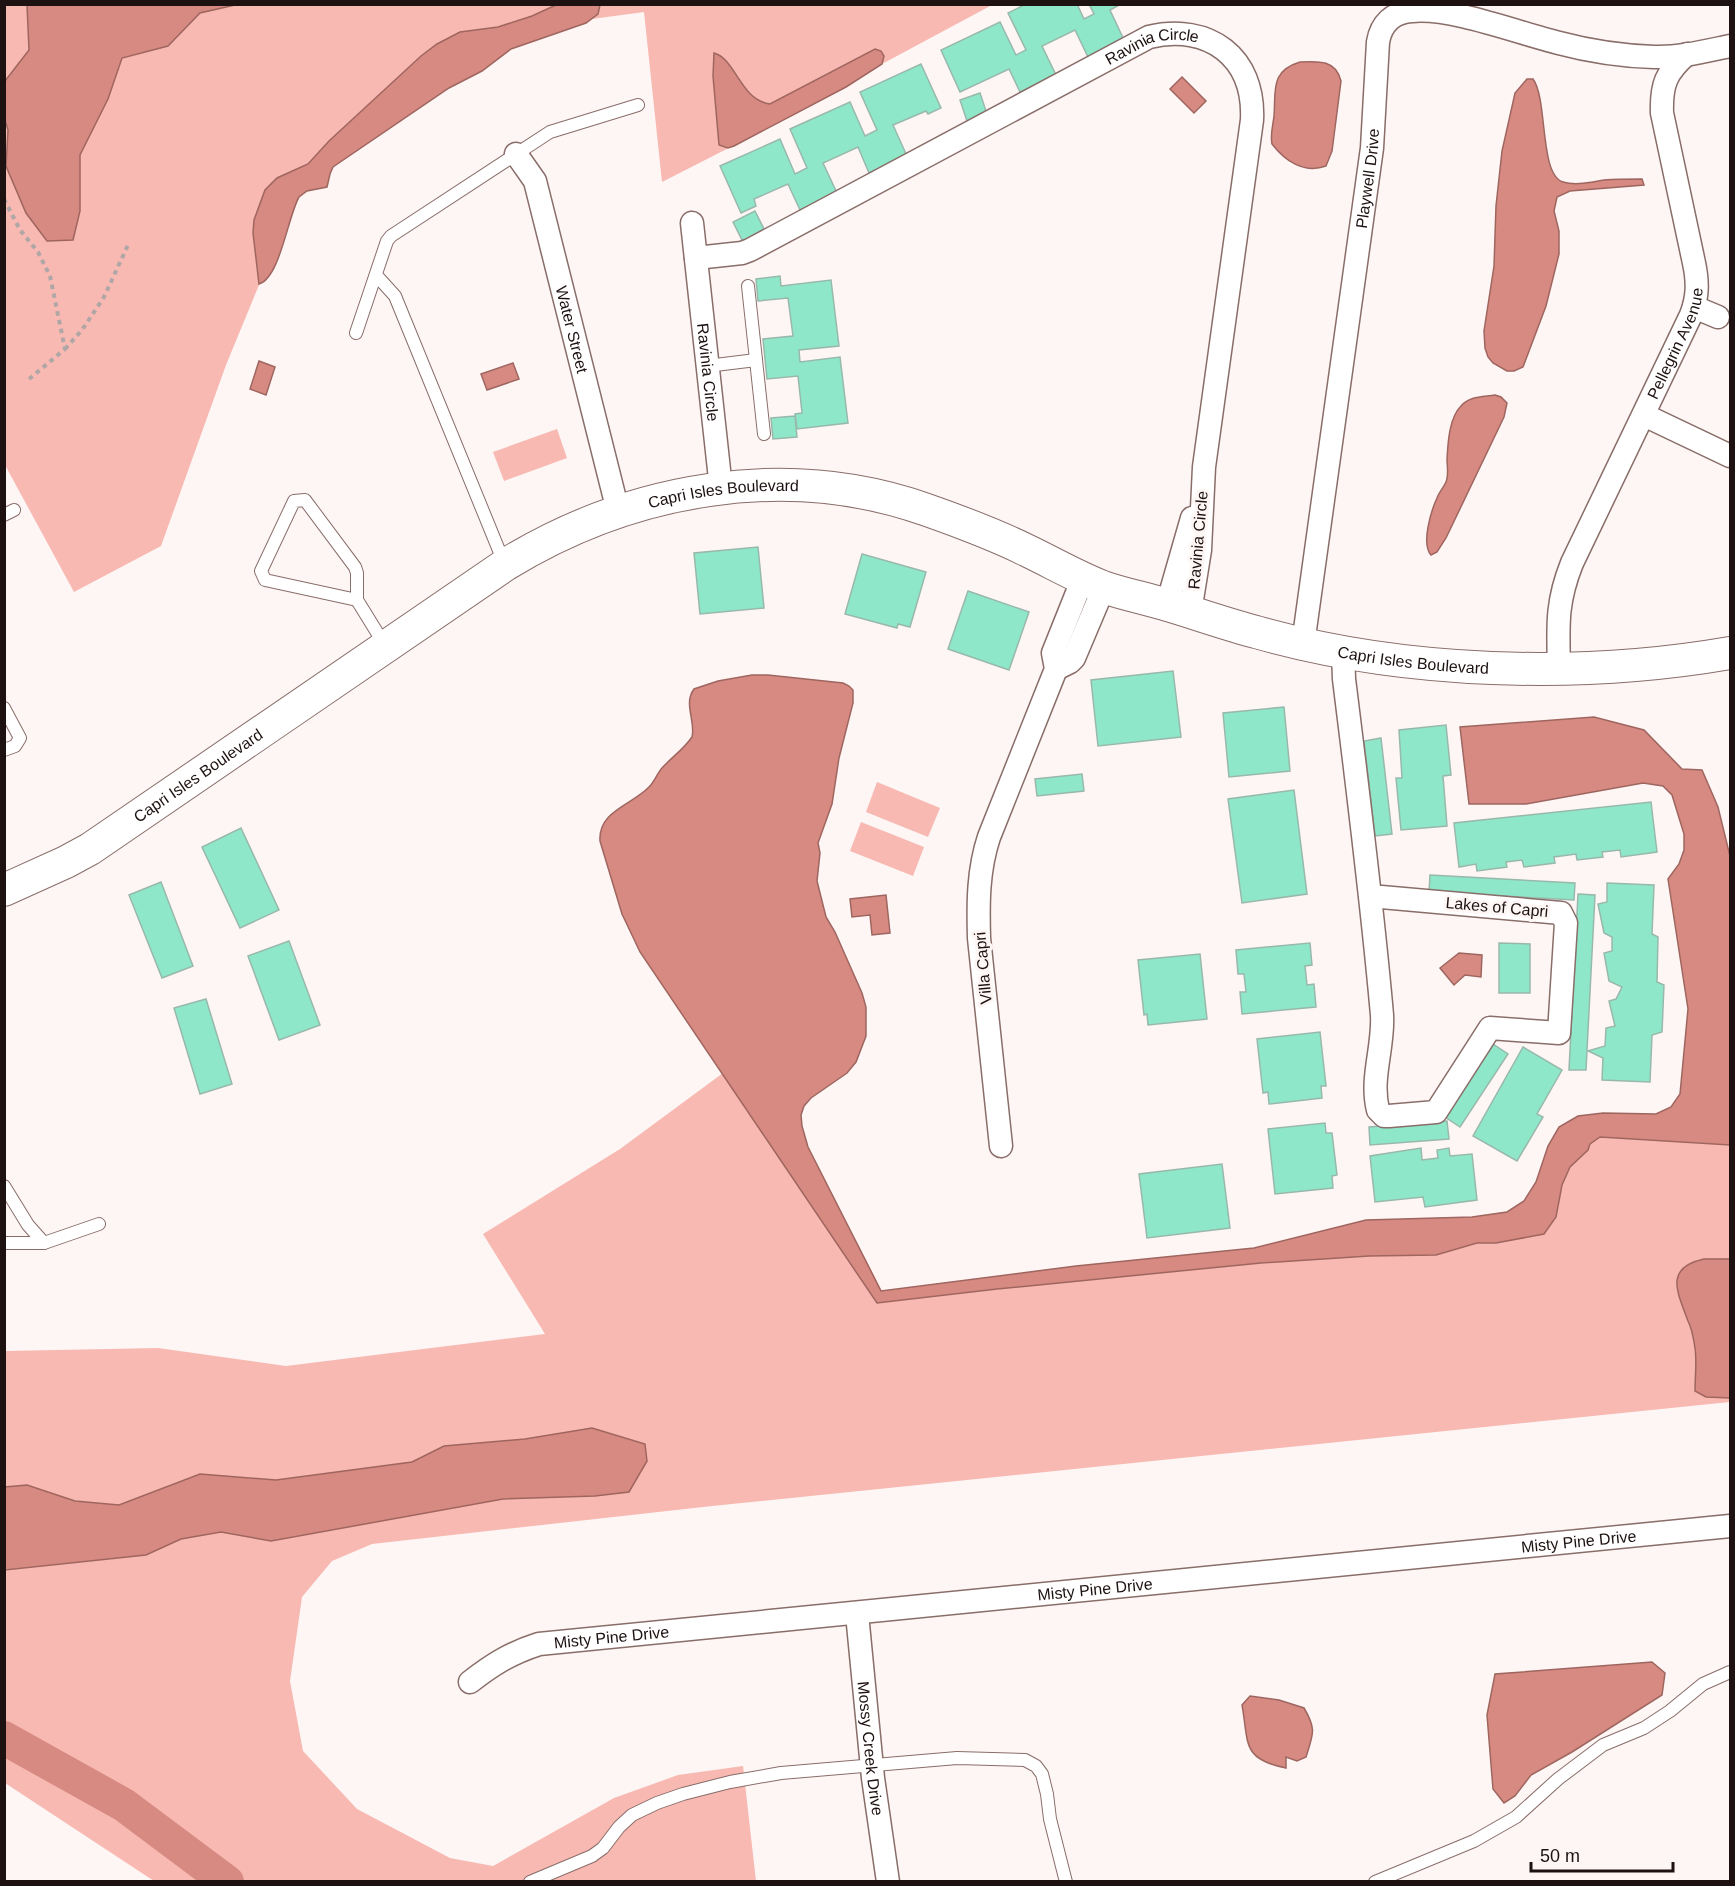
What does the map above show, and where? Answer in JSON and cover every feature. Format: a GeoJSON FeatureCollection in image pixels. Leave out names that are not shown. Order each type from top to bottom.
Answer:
{"type":"FeatureCollection","features":[{"type":"Feature","properties":{"kind":"street","name":"Playwell Drive"},"geometry":{"type":"LineString","coordinates":[[1303,644],[1372,148],[1378,42],[1383,26],[1399,14],[1424,11],[1470,19],[1561,44],[1589,49],[1655,57],[1687,54]]}},
{"type":"Feature","properties":{"kind":"street","name":"Ravinia Circle"},"geometry":{"type":"LineString","coordinates":[[696,258],[750,250],[1149,37],[1176,32],[1187,33],[1209,39],[1226,51],[1239,66],[1248,84],[1252,108],[1204,467],[1185,544],[1179,608]]}},
{"type":"Feature","properties":{"kind":"street"},"geometry":{"type":"LineString","coordinates":[[1687,54],[1731,46]]}},
{"type":"Feature","properties":{"kind":"street","name":"Pellegrin Avenue"},"geometry":{"type":"LineString","coordinates":[[1559,669],[1557,618],[1564,582],[1694,307],[1697,278],[1661,103],[1666,77],[1673,66],[1687,54]]}},
{"type":"Feature","properties":{"kind":"street","name":"Water Street"},"geometry":{"type":"LineString","coordinates":[[516,154],[536,181],[618,511]]}},
{"type":"Feature","properties":{"kind":"street","name":"Ravinia Circle"},"geometry":{"type":"LineString","coordinates":[[692,223],[721,488]]}},
{"type":"Feature","properties":{"kind":"street"},"geometry":{"type":"LineString","coordinates":[[1694,307],[1718,317]]}},
{"type":"Feature","properties":{"kind":"street"},"geometry":{"type":"LineString","coordinates":[[1644,415],[1731,456]]}},
{"type":"Feature","properties":{"kind":"street","name":"Capri Isles Boulevard"},"geometry":{"type":"LineString","coordinates":[[4,890],[90,849],[387,648],[505,565],[558,536],[618,511],[669,496],[721,488],[781,485],[812,487],[905,503],[1025,549],[1093,583],[1258,633],[1343,652],[1454,664],[1559,669],[1653,663],[1731,653]]}},
{"type":"Feature","properties":{"kind":"street","name":"Villa Capri"},"geometry":{"type":"LineString","coordinates":[[1001,1146],[979,938],[978,907],[983,854],[1056,669],[1053,653],[1093,583]]}},
{"type":"Feature","properties":{"kind":"street","name":"Lakes of Capri"},"geometry":{"type":"LineString","coordinates":[[1343,652],[1344,679],[1382,1018],[1375,1077],[1376,1106],[1380,1113],[1389,1116],[1436,1112],[1490,1028],[1559,1033],[1566,923],[1561,913],[1370,896]]}},
{"type":"Feature","properties":{"kind":"street","name":"Misty Pine Drive"},"geometry":{"type":"LineString","coordinates":[[470,1682],[493,1664],[520,1650],[539,1644],[1731,1526]]}},
{"type":"Feature","properties":{"kind":"street","name":"Mossy Creek Drive"},"geometry":{"type":"LineString","coordinates":[[857,1614],[872,1764],[888,1881]]}},
{"type":"Feature","properties":{"kind":"lane"},"geometry":{"type":"LineString","coordinates":[[356,333],[387,241],[391,236],[550,132],[638,105]]}},
{"type":"Feature","properties":{"kind":"lane"},"geometry":{"type":"LineString","coordinates":[[376,275],[395,296],[505,565]]}},
{"type":"Feature","properties":{"kind":"lane"},"geometry":{"type":"LineString","coordinates":[[748,286],[764,434]]}},
{"type":"Feature","properties":{"kind":"lane"},"geometry":{"type":"LineString","coordinates":[[707,366],[756,360]]}},
{"type":"Feature","properties":{"kind":"lane"},"geometry":{"type":"LineString","coordinates":[[357,600],[265,580],[261,571],[294,501],[305,500],[355,567],[357,600],[387,648]]}},
{"type":"Feature","properties":{"kind":"lane"},"geometry":{"type":"LineString","coordinates":[[4,708],[20,738],[15,746],[4,750]]}},
{"type":"Feature","properties":{"kind":"lane"},"geometry":{"type":"LineString","coordinates":[[4,1186],[28,1225],[44,1243]]}},
{"type":"Feature","properties":{"kind":"lane"},"geometry":{"type":"LineString","coordinates":[[4,1244],[44,1243],[99,1224]]}},
{"type":"Feature","properties":{"kind":"lane"},"geometry":{"type":"LineString","coordinates":[[1375,1881],[1474,1841],[1516,1817],[1558,1779],[1603,1745],[1644,1728],[1670,1711],[1703,1684],[1731,1672]]}},
{"type":"Feature","properties":{"kind":"lane"},"geometry":{"type":"LineString","coordinates":[[530,1881],[592,1856],[603,1848],[619,1827],[632,1815],[683,1794],[730,1782],[782,1773],[957,1758],[1025,1760],[1036,1766],[1047,1794],[1066,1881]]}},
{"type":"Feature","properties":{"kind":"path"},"geometry":{"type":"LineString","coordinates":[[4,199],[20,230],[38,252],[50,276],[65,349]]}},
{"type":"Feature","properties":{"kind":"path"},"geometry":{"type":"LineString","coordinates":[[28,380],[65,349],[82,330],[104,297],[128,245]]}},
{"type":"Feature","properties":{"kind":"shaded area"},"geometry":{"type":"Polygon","coordinates":[[[558,4],[600,5],[598,14],[586,23],[511,49],[482,71],[449,88],[333,167],[327,187],[307,191],[299,197],[273,271],[259,284],[253,233],[254,220],[265,190],[277,178],[308,164],[329,141],[437,44],[460,32],[498,27],[532,16],[558,4]]]}},
{"type":"Feature","properties":{"kind":"shaded area"},"geometry":{"type":"Polygon","coordinates":[[[4,5],[992,5],[882,64],[811,106],[662,182],[644,12],[592,19],[511,49],[482,71],[449,88],[333,167],[327,187],[307,191],[299,197],[273,271],[259,285],[226,365],[161,546],[74,592],[5,465],[4,5]]]}},
{"type":"Feature","properties":{"kind":"shaded area"},"geometry":{"type":"Polygon","coordinates":[[[27,5],[235,5],[200,13],[168,46],[122,58],[108,99],[80,155],[80,211],[73,240],[47,241],[26,213],[6,166],[8,130],[5,120],[5,81],[29,50],[27,5]]]}},
{"type":"Feature","properties":{"kind":"shaded area"},"geometry":{"type":"Polygon","coordinates":[[[875,49],[881,51],[884,56],[882,64],[846,87],[734,146],[728,148],[719,145],[713,76],[714,53],[728,63],[752,95],[770,104],[875,49]]]}},
{"type":"Feature","properties":{"kind":"shaded area"},"geometry":{"type":"Polygon","coordinates":[[[1300,62],[1320,62],[1331,65],[1339,74],[1341,81],[1332,151],[1326,166],[1318,168],[1303,167],[1289,161],[1272,144],[1275,90],[1279,76],[1290,66],[1300,62]]]}},
{"type":"Feature","properties":{"kind":"shaded area"},"geometry":{"type":"Polygon","coordinates":[[[1182,77],[1206,101],[1194,113],[1170,89],[1182,77]]]}},
{"type":"Feature","properties":{"kind":"shaded area"},"geometry":{"type":"Polygon","coordinates":[[[1527,79],[1533,79],[1538,89],[1547,152],[1555,176],[1563,182],[1573,184],[1642,179],[1644,185],[1570,191],[1557,197],[1554,211],[1559,231],[1559,254],[1546,306],[1523,367],[1507,371],[1493,363],[1488,357],[1484,331],[1494,266],[1496,206],[1502,151],[1515,93],[1527,79]]]}},
{"type":"Feature","properties":{"kind":"shaded area"},"geometry":{"type":"Polygon","coordinates":[[[259,361],[275,367],[266,395],[250,389],[259,361]]]}},
{"type":"Feature","properties":{"kind":"shaded area"},"geometry":{"type":"Polygon","coordinates":[[[513,363],[519,379],[487,390],[481,374],[513,363]]]}},
{"type":"Feature","properties":{"kind":"shaded area"},"geometry":{"type":"Polygon","coordinates":[[[1495,395],[1507,403],[1504,417],[1446,538],[1437,552],[1431,555],[1427,543],[1428,527],[1438,496],[1447,479],[1449,438],[1454,417],[1468,400],[1495,395]]]}},
{"type":"Feature","properties":{"kind":"shaded area"},"geometry":{"type":"Polygon","coordinates":[[[557,429],[567,458],[504,481],[493,452],[557,429]]]}},
{"type":"Feature","properties":{"kind":"shaded area"},"geometry":{"type":"Polygon","coordinates":[[[752,675],[843,683],[853,690],[853,703],[839,758],[832,804],[818,843],[820,853],[817,881],[826,917],[862,993],[866,1007],[866,1036],[856,1062],[847,1073],[811,1098],[804,1106],[801,1115],[808,1147],[881,1291],[1076,1266],[1254,1248],[1366,1220],[1472,1217],[1507,1212],[1524,1201],[1536,1182],[1548,1146],[1559,1127],[1578,1116],[1603,1113],[1656,1114],[1671,1107],[1680,1094],[1688,1009],[1668,879],[1679,864],[1684,850],[1684,834],[1672,795],[1663,786],[1643,783],[1526,804],[1469,804],[1460,727],[1594,717],[1644,730],[1682,769],[1702,770],[1718,807],[1730,856],[1730,1145],[1600,1137],[1590,1144],[1588,1150],[1570,1167],[1562,1185],[1556,1217],[1544,1234],[1496,1243],[1477,1243],[1436,1255],[1369,1256],[1261,1263],[877,1303],[640,952],[622,914],[600,841],[604,822],[610,815],[649,787],[662,768],[692,737],[690,701],[694,689],[718,681],[752,675]]]}},
{"type":"Feature","properties":{"kind":"shaded area"},"geometry":{"type":"Polygon","coordinates":[[[877,782],[940,808],[928,837],[866,812],[877,782]]]}},
{"type":"Feature","properties":{"kind":"shaded area"},"geometry":{"type":"Polygon","coordinates":[[[861,822],[924,847],[913,876],[850,851],[861,822]]]}},
{"type":"Feature","properties":{"kind":"shaded area"},"geometry":{"type":"Polygon","coordinates":[[[886,895],[890,933],[872,935],[870,915],[852,917],[850,899],[886,895]]]}},
{"type":"Feature","properties":{"kind":"shaded area"},"geometry":{"type":"Polygon","coordinates":[[[1459,953],[1482,955],[1481,977],[1465,975],[1454,985],[1440,968],[1459,953]]]}},
{"type":"Feature","properties":{"kind":"shaded area"},"geometry":{"type":"Polygon","coordinates":[[[723,1073],[808,1147],[882,1291],[1076,1266],[1254,1248],[1366,1220],[1472,1217],[1507,1212],[1524,1201],[1536,1182],[1548,1146],[1559,1127],[1578,1116],[1603,1113],[1730,1128],[1730,1402],[712,1506],[372,1544],[332,1561],[302,1597],[290,1681],[303,1751],[357,1809],[450,1858],[493,1866],[614,1798],[678,1775],[743,1766],[756,1881],[154,1881],[5,1783],[5,1351],[158,1348],[286,1366],[545,1334],[483,1234],[620,1149],[723,1073]]]}},
{"type":"Feature","properties":{"kind":"shaded area"},"geometry":{"type":"Polygon","coordinates":[[[1704,1259],[1730,1259],[1730,1398],[1706,1397],[1695,1391],[1695,1345],[1677,1283],[1678,1275],[1683,1269],[1691,1263],[1704,1259]]]}},
{"type":"Feature","properties":{"kind":"shaded area"},"geometry":{"type":"Polygon","coordinates":[[[592,1428],[645,1444],[647,1461],[629,1492],[595,1496],[503,1499],[271,1541],[221,1532],[181,1539],[146,1555],[5,1570],[5,1487],[27,1485],[75,1501],[119,1505],[200,1474],[276,1480],[412,1462],[444,1446],[525,1439],[592,1428]]]}},
{"type":"Feature","properties":{"kind":"shaded area"},"geometry":{"type":"Polygon","coordinates":[[[1652,1662],[1665,1673],[1662,1695],[1531,1775],[1515,1796],[1504,1803],[1493,1789],[1487,1715],[1495,1674],[1652,1662]]]}},
{"type":"Feature","properties":{"kind":"shaded area"},"geometry":{"type":"Polygon","coordinates":[[[1250,1696],[1279,1700],[1304,1708],[1313,1732],[1306,1757],[1297,1761],[1286,1757],[1286,1768],[1261,1760],[1254,1754],[1247,1739],[1242,1705],[1250,1696]]]}},
{"type":"Feature","properties":{"kind":"building"},"geometry":{"type":"Polygon","coordinates":[[[1026,4],[1077,4],[1084,19],[1094,14],[1089,4],[1121,4],[1110,10],[1124,40],[1088,57],[1075,30],[1042,46],[1056,75],[1020,92],[1009,69],[960,92],[941,50],[1000,22],[1016,55],[1026,50],[1008,13],[1026,4]]]}},
{"type":"Feature","properties":{"kind":"building"},"geometry":{"type":"Polygon","coordinates":[[[921,64],[941,108],[928,114],[926,111],[893,125],[907,156],[869,173],[858,147],[823,163],[837,193],[800,210],[788,184],[754,199],[756,206],[741,213],[720,166],[780,139],[795,174],[807,168],[790,129],[850,102],[865,136],[877,130],[860,92],[921,64]]]}},
{"type":"Feature","properties":{"kind":"building"},"geometry":{"type":"Polygon","coordinates":[[[980,93],[987,114],[967,121],[960,100],[980,93]]]}},
{"type":"Feature","properties":{"kind":"building"},"geometry":{"type":"Polygon","coordinates":[[[755,211],[765,231],[743,242],[733,222],[755,211]]]}},
{"type":"Feature","properties":{"kind":"building"},"geometry":{"type":"Polygon","coordinates":[[[780,276],[781,286],[831,280],[839,346],[799,350],[800,362],[840,357],[848,423],[797,429],[795,414],[802,413],[798,376],[767,379],[763,339],[793,336],[788,298],[758,301],[756,279],[780,276]]]}},
{"type":"Feature","properties":{"kind":"building"},"geometry":{"type":"Polygon","coordinates":[[[795,416],[797,437],[773,439],[771,418],[795,416]]]}},
{"type":"Feature","properties":{"kind":"building"},"geometry":{"type":"Polygon","coordinates":[[[758,547],[764,608],[700,614],[694,553],[758,547]]]}},
{"type":"Feature","properties":{"kind":"building"},"geometry":{"type":"Polygon","coordinates":[[[862,554],[926,572],[910,627],[898,624],[897,628],[845,614],[862,554]]]}},
{"type":"Feature","properties":{"kind":"building"},"geometry":{"type":"Polygon","coordinates":[[[968,591],[1029,612],[1009,670],[948,649],[968,591]]]}},
{"type":"Feature","properties":{"kind":"building"},"geometry":{"type":"Polygon","coordinates":[[[1173,671],[1181,737],[1098,746],[1091,680],[1173,671]]]}},
{"type":"Feature","properties":{"kind":"building"},"geometry":{"type":"Polygon","coordinates":[[[1284,707],[1290,771],[1229,777],[1223,713],[1284,707]]]}},
{"type":"Feature","properties":{"kind":"building"},"geometry":{"type":"Polygon","coordinates":[[[1446,725],[1451,775],[1443,776],[1447,826],[1401,830],[1396,778],[1402,778],[1399,730],[1446,725]]]}},
{"type":"Feature","properties":{"kind":"building"},"geometry":{"type":"Polygon","coordinates":[[[1381,738],[1392,834],[1375,836],[1364,741],[1381,738]]]}},
{"type":"Feature","properties":{"kind":"building"},"geometry":{"type":"Polygon","coordinates":[[[1082,774],[1084,791],[1037,796],[1035,779],[1082,774]]]}},
{"type":"Feature","properties":{"kind":"building"},"geometry":{"type":"Polygon","coordinates":[[[1294,790],[1307,894],[1242,903],[1228,799],[1294,790]]]}},
{"type":"Feature","properties":{"kind":"building"},"geometry":{"type":"Polygon","coordinates":[[[1651,802],[1657,852],[1621,857],[1620,850],[1602,852],[1603,857],[1577,860],[1576,854],[1554,857],[1555,863],[1524,867],[1522,860],[1506,862],[1507,867],[1477,871],[1476,864],[1459,867],[1454,823],[1651,802]]]}},
{"type":"Feature","properties":{"kind":"building"},"geometry":{"type":"Polygon","coordinates":[[[241,828],[279,910],[240,928],[202,847],[241,828]]]}},
{"type":"Feature","properties":{"kind":"building"},"geometry":{"type":"Polygon","coordinates":[[[1430,875],[1575,883],[1574,900],[1429,892],[1430,875]]]}},
{"type":"Feature","properties":{"kind":"building"},"geometry":{"type":"Polygon","coordinates":[[[161,882],[193,966],[162,978],[129,895],[161,882]]]}},
{"type":"Feature","properties":{"kind":"building"},"geometry":{"type":"Polygon","coordinates":[[[1607,883],[1654,885],[1652,934],[1658,937],[1657,982],[1664,985],[1662,1032],[1652,1035],[1650,1082],[1602,1080],[1603,1058],[1588,1051],[1605,1046],[1606,1028],[1615,1026],[1609,1001],[1616,999],[1622,987],[1609,981],[1604,953],[1612,951],[1612,937],[1604,933],[1598,904],[1607,902],[1607,883]]]}},
{"type":"Feature","properties":{"kind":"building"},"geometry":{"type":"Polygon","coordinates":[[[1578,894],[1595,895],[1586,1070],[1569,1070],[1578,894]]]}},
{"type":"Feature","properties":{"kind":"building"},"geometry":{"type":"Polygon","coordinates":[[[289,941],[320,1025],[279,1040],[248,956],[289,941]]]}},
{"type":"Feature","properties":{"kind":"building"},"geometry":{"type":"Polygon","coordinates":[[[1310,943],[1312,965],[1305,966],[1307,985],[1314,984],[1316,1007],[1242,1014],[1240,992],[1246,992],[1244,974],[1238,974],[1236,950],[1310,943]]]}},
{"type":"Feature","properties":{"kind":"building"},"geometry":{"type":"Polygon","coordinates":[[[1499,943],[1530,944],[1530,993],[1499,993],[1499,943]]]}},
{"type":"Feature","properties":{"kind":"building"},"geometry":{"type":"Polygon","coordinates":[[[1200,954],[1207,1019],[1148,1025],[1147,1014],[1144,1015],[1138,960],[1200,954]]]}},
{"type":"Feature","properties":{"kind":"building"},"geometry":{"type":"Polygon","coordinates":[[[206,999],[232,1084],[200,1094],[174,1008],[206,999]]]}},
{"type":"Feature","properties":{"kind":"building"},"geometry":{"type":"Polygon","coordinates":[[[1320,1032],[1326,1086],[1321,1086],[1322,1098],[1269,1104],[1268,1092],[1263,1093],[1257,1039],[1320,1032]]]}},
{"type":"Feature","properties":{"kind":"building"},"geometry":{"type":"Polygon","coordinates":[[[1493,1044],[1508,1054],[1460,1127],[1445,1117],[1493,1044]]]}},
{"type":"Feature","properties":{"kind":"building"},"geometry":{"type":"Polygon","coordinates":[[[1523,1047],[1562,1070],[1537,1114],[1543,1117],[1517,1161],[1473,1136],[1523,1047]]]}},
{"type":"Feature","properties":{"kind":"building"},"geometry":{"type":"Polygon","coordinates":[[[1447,1121],[1449,1139],[1370,1145],[1369,1127],[1447,1121]]]}},
{"type":"Feature","properties":{"kind":"building"},"geometry":{"type":"Polygon","coordinates":[[[1325,1123],[1326,1133],[1332,1133],[1337,1175],[1332,1176],[1333,1188],[1275,1194],[1268,1129],[1325,1123]]]}},
{"type":"Feature","properties":{"kind":"building"},"geometry":{"type":"Polygon","coordinates":[[[1421,1148],[1422,1160],[1438,1158],[1437,1150],[1449,1148],[1450,1156],[1472,1154],[1477,1200],[1425,1207],[1423,1197],[1375,1202],[1370,1156],[1421,1148]]]}},
{"type":"Feature","properties":{"kind":"building"},"geometry":{"type":"Polygon","coordinates":[[[1222,1164],[1230,1228],[1147,1238],[1139,1174],[1222,1164]]]}},
{"type":"Feature","properties":{"kind":"waterway"},"geometry":{"type":"LineString","coordinates":[[4,1738],[124,1805],[227,1882]]}}]}
